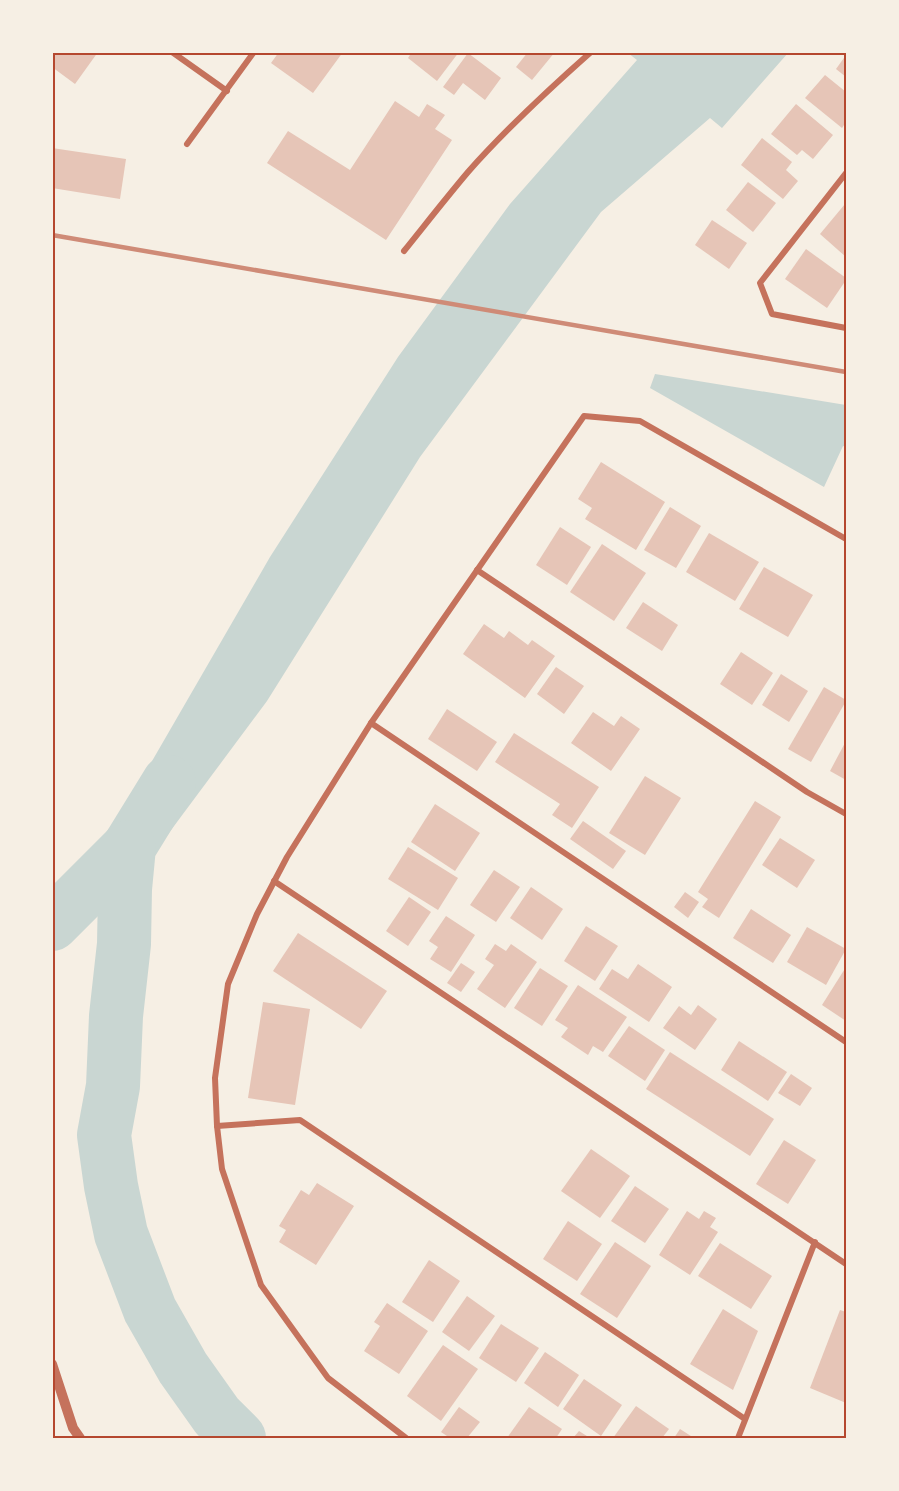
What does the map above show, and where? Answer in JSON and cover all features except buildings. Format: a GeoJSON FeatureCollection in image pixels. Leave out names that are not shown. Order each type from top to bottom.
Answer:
{"type":"FeatureCollection","features":[{"type":"Feature","properties":{"kind":"street"},"geometry":{"type":"LineString","coordinates":[[172,52],[226,91]]}},
{"type":"Feature","properties":{"kind":"street"},"geometry":{"type":"LineString","coordinates":[[187,144],[254,52]]}},
{"type":"Feature","properties":{"kind":"street"},"geometry":{"type":"LineString","coordinates":[[404,251],[469,172],[514,123],[591,52]]}},
{"type":"Feature","properties":{"kind":"street"},"geometry":{"type":"LineString","coordinates":[[846,174],[760,283],[772,314],[846,328]]}},
{"type":"Feature","properties":{"kind":"street"},"geometry":{"type":"LineString","coordinates":[[406,1438],[328,1378],[261,1284],[222,1169],[215,1078],[228,984],[257,914],[287,856],[371,723],[584,416],[640,421],[846,539]]}},
{"type":"Feature","properties":{"kind":"street"},"geometry":{"type":"LineString","coordinates":[[477,570],[807,792],[846,814]]}},
{"type":"Feature","properties":{"kind":"street"},"geometry":{"type":"LineString","coordinates":[[371,723],[846,1042]]}},
{"type":"Feature","properties":{"kind":"street"},"geometry":{"type":"LineString","coordinates":[[274,881],[846,1263]]}},
{"type":"Feature","properties":{"kind":"street"},"geometry":{"type":"LineString","coordinates":[[217,1126],[300,1120],[745,1419]]}},
{"type":"Feature","properties":{"kind":"street"},"geometry":{"type":"LineString","coordinates":[[738,1438],[815,1242]]}},
{"type":"Feature","properties":{"kind":"street"},"geometry":{"type":"LineString","coordinates":[[52,1364],[73,1428],[80,1438]]}},
{"type":"Feature","properties":{"kind":"shaded area"},"geometry":{"type":"Polygon","coordinates":[[[628,53],[788,53],[722,128],[710,118],[601,212],[420,457],[267,701],[151,857],[111,832],[270,557],[398,357],[510,204],[637,60],[628,53]]]}},
{"type":"Feature","properties":{"kind":"shaded area"},"geometry":{"type":"Polygon","coordinates":[[[655,374],[846,405],[846,447],[843,446],[824,487],[650,388],[655,374]]]}},
{"type":"Feature","properties":{"kind":"waterway"},"geometry":{"type":"LineString","coordinates":[[169,782],[129,847],[113,1086],[104,1135],[121,1234],[150,1310],[183,1368],[217,1416],[239,1438]]}},
{"type":"Feature","properties":{"kind":"waterway"},"geometry":{"type":"LineString","coordinates":[[52,924],[129,847]]}},
{"type":"Feature","properties":{"kind":"railway"},"geometry":{"type":"LineString","coordinates":[[52,235],[846,372]]}}]}
